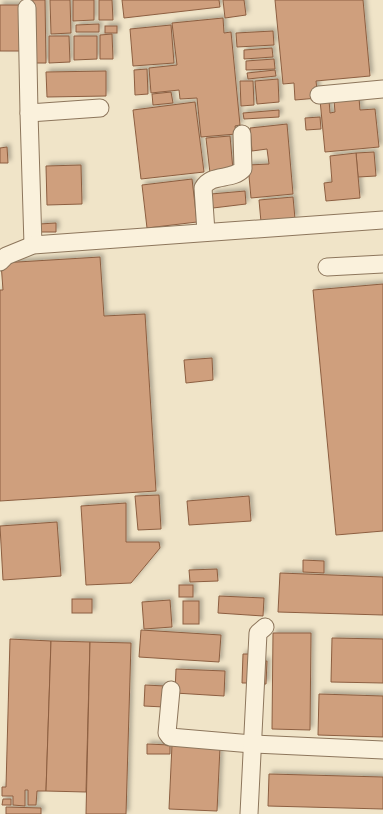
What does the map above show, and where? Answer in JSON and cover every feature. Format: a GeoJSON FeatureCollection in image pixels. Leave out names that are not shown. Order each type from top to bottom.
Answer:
{"type":"FeatureCollection","features":[{"type":"Feature","properties":{"kind":"lane"},"geometry":{"type":"LineString","coordinates":[[27,8],[33,245]]}},
{"type":"Feature","properties":{"kind":"lane"},"geometry":{"type":"LineString","coordinates":[[319,95],[383,89]]}},
{"type":"Feature","properties":{"kind":"lane"},"geometry":{"type":"LineString","coordinates":[[29,113],[100,108]]}},
{"type":"Feature","properties":{"kind":"lane"},"geometry":{"type":"LineString","coordinates":[[206,232],[203,188],[205,183],[210,180],[234,176],[243,169],[242,134]]}},
{"type":"Feature","properties":{"kind":"lane"},"geometry":{"type":"LineString","coordinates":[[0,262],[6,256],[33,245],[383,220]]}},
{"type":"Feature","properties":{"kind":"lane"},"geometry":{"type":"LineString","coordinates":[[327,267],[383,264]]}},
{"type":"Feature","properties":{"kind":"lane"},"geometry":{"type":"LineString","coordinates":[[249,814],[258,633],[266,627]]}},
{"type":"Feature","properties":{"kind":"lane"},"geometry":{"type":"LineString","coordinates":[[170,690],[167,733],[170,737],[252,744],[383,750]]}},
{"type":"Feature","properties":{"kind":"building"},"geometry":{"type":"Polygon","coordinates":[[[30,0],[45,0],[46,63],[32,63],[30,0]]]}},
{"type":"Feature","properties":{"kind":"building"},"geometry":{"type":"Polygon","coordinates":[[[50,0],[70,0],[71,33],[51,34],[50,0]]]}},
{"type":"Feature","properties":{"kind":"building"},"geometry":{"type":"Polygon","coordinates":[[[73,0],[94,0],[94,20],[73,21],[73,0]]]}},
{"type":"Feature","properties":{"kind":"building"},"geometry":{"type":"Polygon","coordinates":[[[99,0],[112,0],[113,20],[99,20],[99,0]]]}},
{"type":"Feature","properties":{"kind":"building"},"geometry":{"type":"Polygon","coordinates":[[[122,0],[219,0],[220,7],[124,18],[122,0]]]}},
{"type":"Feature","properties":{"kind":"building"},"geometry":{"type":"Polygon","coordinates":[[[223,0],[244,0],[246,15],[225,18],[223,0]]]}},
{"type":"Feature","properties":{"kind":"building"},"geometry":{"type":"Polygon","coordinates":[[[275,0],[363,0],[370,76],[316,81],[318,98],[295,100],[294,83],[283,84],[275,0]]]}},
{"type":"Feature","properties":{"kind":"building"},"geometry":{"type":"Polygon","coordinates":[[[0,5],[20,5],[21,51],[0,51],[0,5]]]}},
{"type":"Feature","properties":{"kind":"building"},"geometry":{"type":"Polygon","coordinates":[[[223,18],[224,33],[231,32],[240,125],[235,126],[236,134],[201,137],[197,98],[180,99],[179,90],[151,93],[149,68],[177,65],[172,23],[223,18]]]}},
{"type":"Feature","properties":{"kind":"building"},"geometry":{"type":"Polygon","coordinates":[[[99,24],[99,32],[76,32],[76,25],[99,24]]]}},
{"type":"Feature","properties":{"kind":"building"},"geometry":{"type":"Polygon","coordinates":[[[171,25],[174,63],[133,66],[130,29],[171,25]]]}},
{"type":"Feature","properties":{"kind":"building"},"geometry":{"type":"Polygon","coordinates":[[[105,26],[117,26],[117,33],[105,33],[105,26]]]}},
{"type":"Feature","properties":{"kind":"building"},"geometry":{"type":"Polygon","coordinates":[[[273,31],[274,45],[237,47],[236,33],[273,31]]]}},
{"type":"Feature","properties":{"kind":"building"},"geometry":{"type":"Polygon","coordinates":[[[112,34],[113,59],[100,59],[100,35],[112,34]]]}},
{"type":"Feature","properties":{"kind":"building"},"geometry":{"type":"Polygon","coordinates":[[[49,36],[69,36],[70,62],[49,63],[49,36]]]}},
{"type":"Feature","properties":{"kind":"building"},"geometry":{"type":"Polygon","coordinates":[[[74,36],[97,36],[97,59],[74,60],[74,36]]]}},
{"type":"Feature","properties":{"kind":"building"},"geometry":{"type":"Polygon","coordinates":[[[272,48],[273,57],[244,59],[244,50],[272,48]]]}},
{"type":"Feature","properties":{"kind":"building"},"geometry":{"type":"Polygon","coordinates":[[[274,59],[275,69],[246,70],[246,61],[274,59]]]}},
{"type":"Feature","properties":{"kind":"building"},"geometry":{"type":"Polygon","coordinates":[[[147,69],[148,94],[135,95],[134,70],[147,69]]]}},
{"type":"Feature","properties":{"kind":"building"},"geometry":{"type":"Polygon","coordinates":[[[275,70],[276,76],[248,79],[247,73],[275,70]]]}},
{"type":"Feature","properties":{"kind":"building"},"geometry":{"type":"Polygon","coordinates":[[[106,71],[106,96],[47,97],[46,72],[106,71]]]}},
{"type":"Feature","properties":{"kind":"building"},"geometry":{"type":"Polygon","coordinates":[[[278,79],[279,102],[257,104],[255,81],[278,79]]]}},
{"type":"Feature","properties":{"kind":"building"},"geometry":{"type":"Polygon","coordinates":[[[240,81],[253,81],[254,105],[241,106],[240,81]]]}},
{"type":"Feature","properties":{"kind":"building"},"geometry":{"type":"Polygon","coordinates":[[[171,92],[173,103],[153,105],[152,94],[171,92]]]}},
{"type":"Feature","properties":{"kind":"building"},"geometry":{"type":"Polygon","coordinates":[[[359,98],[360,110],[375,109],[379,147],[325,152],[320,100],[329,100],[330,113],[335,112],[334,100],[359,98]]]}},
{"type":"Feature","properties":{"kind":"building"},"geometry":{"type":"Polygon","coordinates":[[[195,102],[204,172],[141,179],[133,110],[195,102]]]}},
{"type":"Feature","properties":{"kind":"building"},"geometry":{"type":"Polygon","coordinates":[[[279,110],[279,117],[244,119],[243,113],[279,110]]]}},
{"type":"Feature","properties":{"kind":"building"},"geometry":{"type":"Polygon","coordinates":[[[320,117],[321,129],[306,130],[305,118],[320,117]]]}},
{"type":"Feature","properties":{"kind":"building"},"geometry":{"type":"Polygon","coordinates":[[[287,124],[293,194],[251,198],[248,165],[269,164],[267,149],[252,151],[250,128],[287,124]]]}},
{"type":"Feature","properties":{"kind":"building"},"geometry":{"type":"Polygon","coordinates":[[[230,136],[233,170],[210,173],[206,138],[230,136]]]}},
{"type":"Feature","properties":{"kind":"building"},"geometry":{"type":"Polygon","coordinates":[[[7,147],[8,163],[0,163],[0,148],[7,147]]]}},
{"type":"Feature","properties":{"kind":"building"},"geometry":{"type":"Polygon","coordinates":[[[374,152],[376,176],[358,177],[356,153],[374,152]]]}},
{"type":"Feature","properties":{"kind":"building"},"geometry":{"type":"Polygon","coordinates":[[[356,153],[360,198],[326,201],[324,183],[332,182],[330,156],[356,153]]]}},
{"type":"Feature","properties":{"kind":"building"},"geometry":{"type":"Polygon","coordinates":[[[81,165],[82,204],[47,205],[46,166],[81,165]]]}},
{"type":"Feature","properties":{"kind":"building"},"geometry":{"type":"Polygon","coordinates":[[[192,179],[197,222],[147,228],[142,185],[192,179]]]}},
{"type":"Feature","properties":{"kind":"building"},"geometry":{"type":"Polygon","coordinates":[[[245,191],[246,204],[213,208],[211,194],[245,191]]]}},
{"type":"Feature","properties":{"kind":"building"},"geometry":{"type":"Polygon","coordinates":[[[293,197],[295,219],[261,222],[259,200],[293,197]]]}},
{"type":"Feature","properties":{"kind":"building"},"geometry":{"type":"Polygon","coordinates":[[[56,223],[56,232],[40,232],[39,224],[56,223]]]}},
{"type":"Feature","properties":{"kind":"building"},"geometry":{"type":"Polygon","coordinates":[[[100,257],[104,316],[145,314],[156,491],[0,501],[0,290],[3,290],[1,263],[100,257]]]}},
{"type":"Feature","properties":{"kind":"building"},"geometry":{"type":"Polygon","coordinates":[[[383,284],[383,531],[336,535],[313,290],[383,284]]]}},
{"type":"Feature","properties":{"kind":"building"},"geometry":{"type":"Polygon","coordinates":[[[212,358],[213,380],[186,383],[184,360],[212,358]]]}},
{"type":"Feature","properties":{"kind":"building"},"geometry":{"type":"Polygon","coordinates":[[[159,495],[161,529],[138,530],[135,496],[159,495]]]}},
{"type":"Feature","properties":{"kind":"building"},"geometry":{"type":"Polygon","coordinates":[[[249,496],[251,521],[189,525],[187,501],[249,496]]]}},
{"type":"Feature","properties":{"kind":"building"},"geometry":{"type":"Polygon","coordinates":[[[126,503],[126,542],[159,542],[160,548],[131,583],[86,585],[81,506],[126,503]]]}},
{"type":"Feature","properties":{"kind":"building"},"geometry":{"type":"Polygon","coordinates":[[[57,522],[61,576],[3,580],[0,526],[57,522]]]}},
{"type":"Feature","properties":{"kind":"building"},"geometry":{"type":"Polygon","coordinates":[[[303,560],[324,561],[324,573],[303,572],[303,560]]]}},
{"type":"Feature","properties":{"kind":"building"},"geometry":{"type":"Polygon","coordinates":[[[217,569],[218,581],[190,582],[189,570],[217,569]]]}},
{"type":"Feature","properties":{"kind":"building"},"geometry":{"type":"Polygon","coordinates":[[[280,573],[383,577],[383,615],[278,612],[280,573]]]}},
{"type":"Feature","properties":{"kind":"building"},"geometry":{"type":"Polygon","coordinates":[[[179,585],[193,585],[193,597],[179,597],[179,585]]]}},
{"type":"Feature","properties":{"kind":"building"},"geometry":{"type":"Polygon","coordinates":[[[219,596],[264,598],[263,616],[218,613],[219,596]]]}},
{"type":"Feature","properties":{"kind":"building"},"geometry":{"type":"Polygon","coordinates":[[[72,599],[92,599],[92,613],[72,613],[72,599]]]}},
{"type":"Feature","properties":{"kind":"building"},"geometry":{"type":"Polygon","coordinates":[[[170,600],[172,627],[144,629],[142,602],[170,600]]]}},
{"type":"Feature","properties":{"kind":"building"},"geometry":{"type":"Polygon","coordinates":[[[183,601],[199,601],[199,624],[183,624],[183,601]]]}},
{"type":"Feature","properties":{"kind":"building"},"geometry":{"type":"Polygon","coordinates":[[[141,630],[221,635],[219,662],[139,657],[141,630]]]}},
{"type":"Feature","properties":{"kind":"building"},"geometry":{"type":"Polygon","coordinates":[[[273,633],[311,633],[310,730],[272,729],[273,633]]]}},
{"type":"Feature","properties":{"kind":"building"},"geometry":{"type":"Polygon","coordinates":[[[332,638],[383,639],[383,683],[331,682],[332,638]]]}},
{"type":"Feature","properties":{"kind":"building"},"geometry":{"type":"Polygon","coordinates":[[[10,639],[51,641],[46,791],[37,791],[36,805],[28,805],[28,790],[25,790],[25,806],[13,805],[13,796],[2,796],[2,787],[6,787],[10,639]]]}},
{"type":"Feature","properties":{"kind":"building"},"geometry":{"type":"Polygon","coordinates":[[[51,641],[90,642],[86,792],[46,791],[51,641]]]}},
{"type":"Feature","properties":{"kind":"building"},"geometry":{"type":"Polygon","coordinates":[[[90,642],[131,643],[126,814],[86,814],[90,642]]]}},
{"type":"Feature","properties":{"kind":"building"},"geometry":{"type":"Polygon","coordinates":[[[243,654],[251,654],[250,683],[242,683],[243,654]]]}},
{"type":"Feature","properties":{"kind":"building"},"geometry":{"type":"Polygon","coordinates":[[[261,661],[267,661],[266,684],[261,684],[261,661]]]}},
{"type":"Feature","properties":{"kind":"building"},"geometry":{"type":"Polygon","coordinates":[[[176,669],[225,671],[224,696],[175,693],[176,669]]]}},
{"type":"Feature","properties":{"kind":"building"},"geometry":{"type":"Polygon","coordinates":[[[145,685],[165,686],[164,707],[144,706],[145,685]]]}},
{"type":"Feature","properties":{"kind":"building"},"geometry":{"type":"Polygon","coordinates":[[[319,694],[383,696],[383,737],[318,735],[319,694]]]}},
{"type":"Feature","properties":{"kind":"building"},"geometry":{"type":"Polygon","coordinates":[[[147,744],[170,745],[170,754],[147,754],[147,744]]]}},
{"type":"Feature","properties":{"kind":"building"},"geometry":{"type":"Polygon","coordinates":[[[172,745],[220,747],[217,811],[169,809],[172,745]]]}},
{"type":"Feature","properties":{"kind":"building"},"geometry":{"type":"Polygon","coordinates":[[[269,774],[383,777],[383,809],[268,806],[269,774]]]}},
{"type":"Feature","properties":{"kind":"building"},"geometry":{"type":"Polygon","coordinates":[[[3,799],[11,799],[11,805],[2,805],[3,799]]]}},
{"type":"Feature","properties":{"kind":"building"},"geometry":{"type":"Polygon","coordinates":[[[6,807],[41,808],[41,814],[6,814],[6,807]]]}}]}
